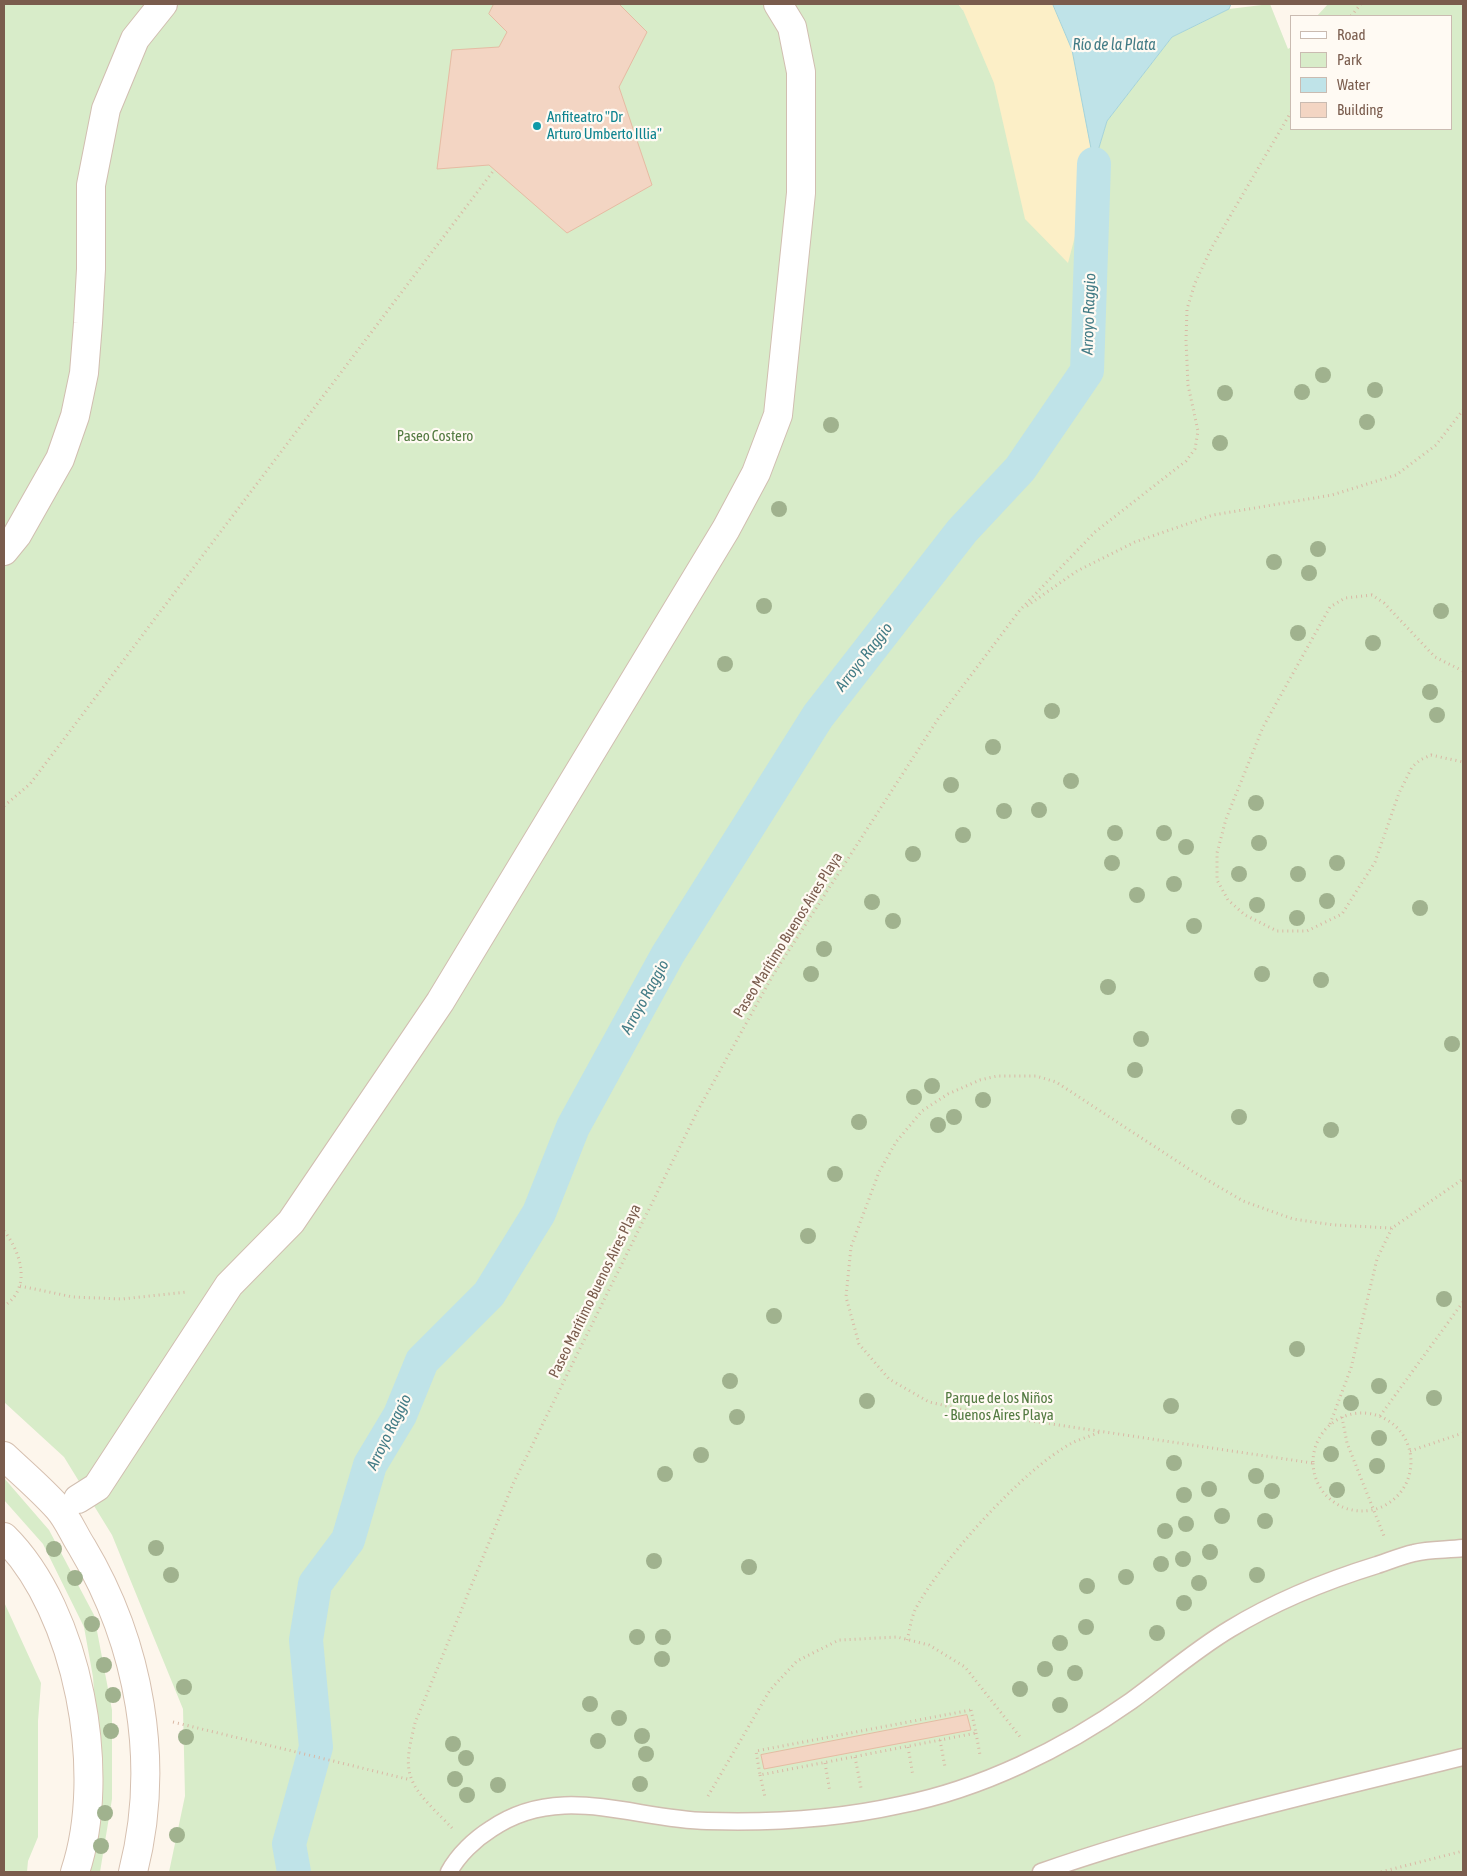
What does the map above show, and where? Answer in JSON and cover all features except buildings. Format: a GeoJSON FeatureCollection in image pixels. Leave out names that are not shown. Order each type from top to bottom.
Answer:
{"type":"FeatureCollection","features":[{"type":"Feature","properties":{"kind":"street"},"geometry":{"type":"LineString","coordinates":[[4,551],[17,535],[60,459],[75,416],[84,373],[88,324],[92,269],[92,186],[106,109],[135,39],[163,4]]}},
{"type":"Feature","properties":{"kind":"street"},"geometry":{"type":"LineString","coordinates":[[78,1499],[97,1487],[229,1285],[291,1222],[440,1002],[726,530],[756,473],[778,415],[801,193],[801,72],[792,27],[778,4]]}},
{"type":"Feature","properties":{"kind":"street"},"geometry":{"type":"LineString","coordinates":[[4,1456],[59,1510],[100,1577],[123,1639],[143,1715],[146,1788],[140,1845],[133,1872]]}},
{"type":"Feature","properties":{"kind":"street"},"geometry":{"type":"LineString","coordinates":[[4,1537],[38,1582],[53,1611],[78,1679],[89,1774],[85,1832],[75,1872]]}},
{"type":"Feature","properties":{"kind":"lane"},"geometry":{"type":"LineString","coordinates":[[449,1872],[477,1838],[503,1820],[544,1806],[569,1804],[705,1821],[732,1821],[822,1818],[862,1813],[942,1794],[984,1780],[1058,1746],[1129,1702],[1230,1629],[1295,1593],[1414,1553],[1463,1548]]}},
{"type":"Feature","properties":{"kind":"lane"},"geometry":{"type":"LineString","coordinates":[[1042,1872],[1099,1852],[1238,1814],[1463,1757]]}},
{"type":"Feature","properties":{"kind":"path"},"geometry":{"type":"LineString","coordinates":[[1352,15],[1361,4]]}},
{"type":"Feature","properties":{"kind":"path","name":"Paseo Marítimo Buenos Aires Playa"},"geometry":{"type":"LineString","coordinates":[[411,1780],[408,1751],[416,1723],[513,1484],[698,1110],[773,975],[938,719],[1020,610],[1095,532],[1186,461],[1195,449],[1198,431],[1188,385],[1187,309],[1195,282],[1212,248],[1290,114]]}},
{"type":"Feature","properties":{"kind":"path"},"geometry":{"type":"LineString","coordinates":[[4,806],[30,784],[494,170]]}},
{"type":"Feature","properties":{"kind":"path"},"geometry":{"type":"LineString","coordinates":[[1020,610],[1077,571],[1135,542],[1213,515],[1332,496],[1396,475],[1436,445],[1463,410]]}},
{"type":"Feature","properties":{"kind":"path"},"geometry":{"type":"LineString","coordinates":[[1463,671],[1436,657],[1384,603],[1372,595],[1345,598],[1330,607],[1263,727],[1242,777],[1226,819],[1217,853],[1217,880],[1228,900],[1245,916],[1277,931],[1306,931],[1342,914],[1375,862],[1399,793],[1412,767],[1420,760],[1432,755],[1463,762]]}},
{"type":"Feature","properties":{"kind":"path"},"geometry":{"type":"LineString","coordinates":[[1312,1463],[978,1413],[929,1402],[889,1379],[859,1344],[846,1297],[851,1247],[879,1172],[896,1142],[922,1111],[948,1094],[980,1080],[1007,1075],[1036,1076],[1056,1082],[1192,1171],[1243,1201],[1293,1219],[1334,1225],[1392,1228]]}},
{"type":"Feature","properties":{"kind":"path"},"geometry":{"type":"LineString","coordinates":[[1330,1424],[1351,1368],[1377,1259],[1392,1228],[1463,1180]]}},
{"type":"Feature","properties":{"kind":"path"},"geometry":{"type":"LineString","coordinates":[[4,1231],[15,1245],[21,1263],[20,1286],[4,1306]]}},
{"type":"Feature","properties":{"kind":"path"},"geometry":{"type":"LineString","coordinates":[[20,1286],[73,1297],[122,1299],[172,1294],[229,1285]]}},
{"type":"Feature","properties":{"kind":"path"},"geometry":{"type":"LineString","coordinates":[[1380,1416],[1463,1302]]}},
{"type":"Feature","properties":{"kind":"path"},"geometry":{"type":"LineString","coordinates":[[1361,1413],[1380,1416],[1399,1430],[1410,1451],[1411,1470],[1404,1488],[1390,1503],[1372,1510],[1355,1511],[1339,1505],[1325,1494],[1316,1480],[1312,1463],[1314,1449],[1320,1435],[1330,1424],[1342,1417],[1361,1413]]}},
{"type":"Feature","properties":{"kind":"path"},"geometry":{"type":"LineString","coordinates":[[1342,1417],[1347,1443],[1387,1544]]}},
{"type":"Feature","properties":{"kind":"path"},"geometry":{"type":"LineString","coordinates":[[907,1640],[914,1612],[934,1579],[993,1510],[1033,1471],[1071,1443],[1100,1432]]}},
{"type":"Feature","properties":{"kind":"path"},"geometry":{"type":"LineString","coordinates":[[1410,1451],[1463,1433]]}},
{"type":"Feature","properties":{"kind":"path"},"geometry":{"type":"LineString","coordinates":[[706,1804],[712,1787],[770,1690],[797,1661],[839,1640],[897,1637],[930,1645],[965,1666],[1024,1743]]}},
{"type":"Feature","properties":{"kind":"path"},"geometry":{"type":"LineString","coordinates":[[766,1803],[756,1751],[971,1710],[982,1762]]}},
{"type":"Feature","properties":{"kind":"path"},"geometry":{"type":"LineString","coordinates":[[143,1715],[387,1776],[411,1780],[432,1807],[458,1834]]}},
{"type":"Feature","properties":{"kind":"path"},"geometry":{"type":"LineString","coordinates":[[760,1775],[976,1733]]}},
{"type":"Feature","properties":{"kind":"path"},"geometry":{"type":"LineString","coordinates":[[940,1740],[947,1775]]}},
{"type":"Feature","properties":{"kind":"path"},"geometry":{"type":"LineString","coordinates":[[908,1747],[915,1784]]}},
{"type":"Feature","properties":{"kind":"path"},"geometry":{"type":"LineString","coordinates":[[855,1757],[863,1796]]}},
{"type":"Feature","properties":{"kind":"path"},"geometry":{"type":"LineString","coordinates":[[825,1763],[832,1800]]}},
{"type":"Feature","properties":{"kind":"path"},"geometry":{"type":"LineString","coordinates":[[1381,1872],[1463,1851]]}},
{"type":"Feature","properties":{"kind":"green space"},"geometry":{"type":"Polygon","coordinates":[[[4,4],[958,4],[963,10],[1053,4],[1072,50],[1094,163],[1107,121],[1172,37],[1229,9],[1270,4],[1288,49],[1290,48],[1290,130],[1452,130],[1452,15],[1318,15],[1328,4],[1463,4],[1463,1872],[169,1872],[185,1796],[183,1709],[112,1535],[64,1457],[4,1402],[4,4]]]}},
{"type":"Feature","properties":{"kind":"green space"},"geometry":{"type":"Polygon","coordinates":[[[4,1478],[49,1530],[94,1615],[112,1710],[112,1799],[100,1872],[85,1872],[98,1749],[93,1677],[84,1627],[43,1544],[4,1500],[4,1478]]]}},
{"type":"Feature","properties":{"kind":"green space"},"geometry":{"type":"Polygon","coordinates":[[[4,1602],[41,1683],[38,1721],[38,1837],[28,1861],[27,1872],[4,1872],[4,1602]]]}},
{"type":"Feature","properties":{"kind":"sand"},"geometry":{"type":"Polygon","coordinates":[[[958,4],[1053,4],[1072,50],[1094,164],[1068,263],[1025,219],[994,83],[963,10],[958,4]]]}},
{"type":"Feature","properties":{"kind":"water","name":"Río de la Plata"},"geometry":{"type":"Polygon","coordinates":[[[1053,4],[1231,4],[1229,9],[1172,37],[1107,121],[1094,164],[1072,50],[1053,4]]]}},
{"type":"Feature","properties":{"kind":"waterway","name":"Arroyo Raggio"},"geometry":{"type":"LineString","coordinates":[[294,1872],[289,1844],[316,1747],[306,1640],[315,1584],[348,1540],[370,1465],[400,1415],[422,1361],[489,1294],[539,1213],[573,1127],[668,954],[818,716],[962,531],[1020,469],[1087,371],[1094,164]]}},
{"type":"Feature","properties":{"kind":"place","name":"Anfiteatro \"Dr Arturo Umberto Illia\""},"geometry":{"type":"Point","coordinates":[537,126]}},
{"type":"Feature","properties":{"kind":"park label","name":"Paseo Costero"},"geometry":{"type":"Point","coordinates":[435,436]}},
{"type":"Feature","properties":{"kind":"park label","name":"Parque de los Niños - Buenos Aires Playa"},"geometry":{"type":"Point","coordinates":[999,1406]}}]}
